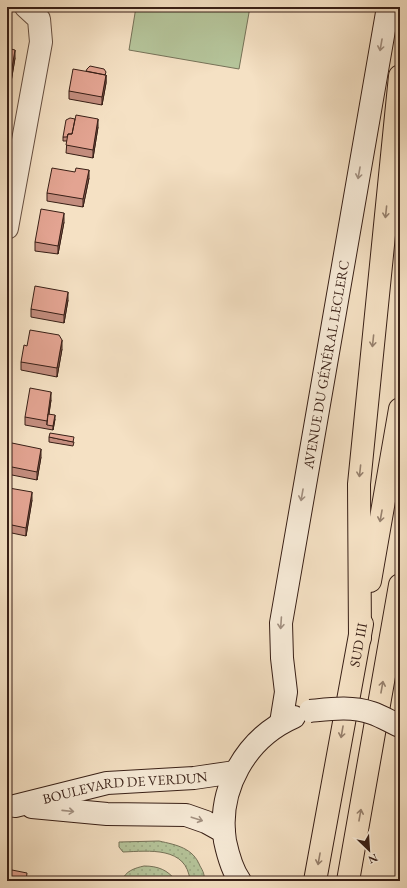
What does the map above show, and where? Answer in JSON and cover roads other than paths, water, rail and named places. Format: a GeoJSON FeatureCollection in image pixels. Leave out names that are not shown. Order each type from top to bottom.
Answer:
{"type":"FeatureCollection","features":[{"type":"Feature","properties":{"kind":"highway"},"geometry":{"type":"LineString","coordinates":[[360,638],[359,484],[400,76]]}},
{"type":"Feature","properties":{"kind":"highway","name":"SUD III"},"geometry":{"type":"LineString","coordinates":[[315,881],[360,638],[400,409]]}},
{"type":"Feature","properties":{"kind":"highway"},"geometry":{"type":"LineString","coordinates":[[348,881],[400,585]]}},
{"type":"Feature","properties":{"kind":"street"},"geometry":{"type":"LineString","coordinates":[[7,228],[41,42],[39,19],[26,7]]}},
{"type":"Feature","properties":{"kind":"street","name":"AVENUE DU GÉNÉRAL LECLERC"},"geometry":{"type":"LineString","coordinates":[[281,723],[286,692],[282,658],[281,623],[388,7]]}},
{"type":"Feature","properties":{"kind":"street"},"geometry":{"type":"LineString","coordinates":[[239,880],[229,856],[224,832],[224,811],[235,772],[243,758],[269,731],[281,723],[310,711],[341,708],[372,713],[400,726]]}},
{"type":"Feature","properties":{"kind":"street","name":"BOULEVARD DE VERDUN"},"geometry":{"type":"LineString","coordinates":[[11,806],[107,783],[194,778],[235,772]]}},
{"type":"Feature","properties":{"kind":"street","name":"BOULEVARD DE VERDUN"},"geometry":{"type":"LineString","coordinates":[[11,806],[107,814],[186,815],[206,822],[224,832]]}}]}
